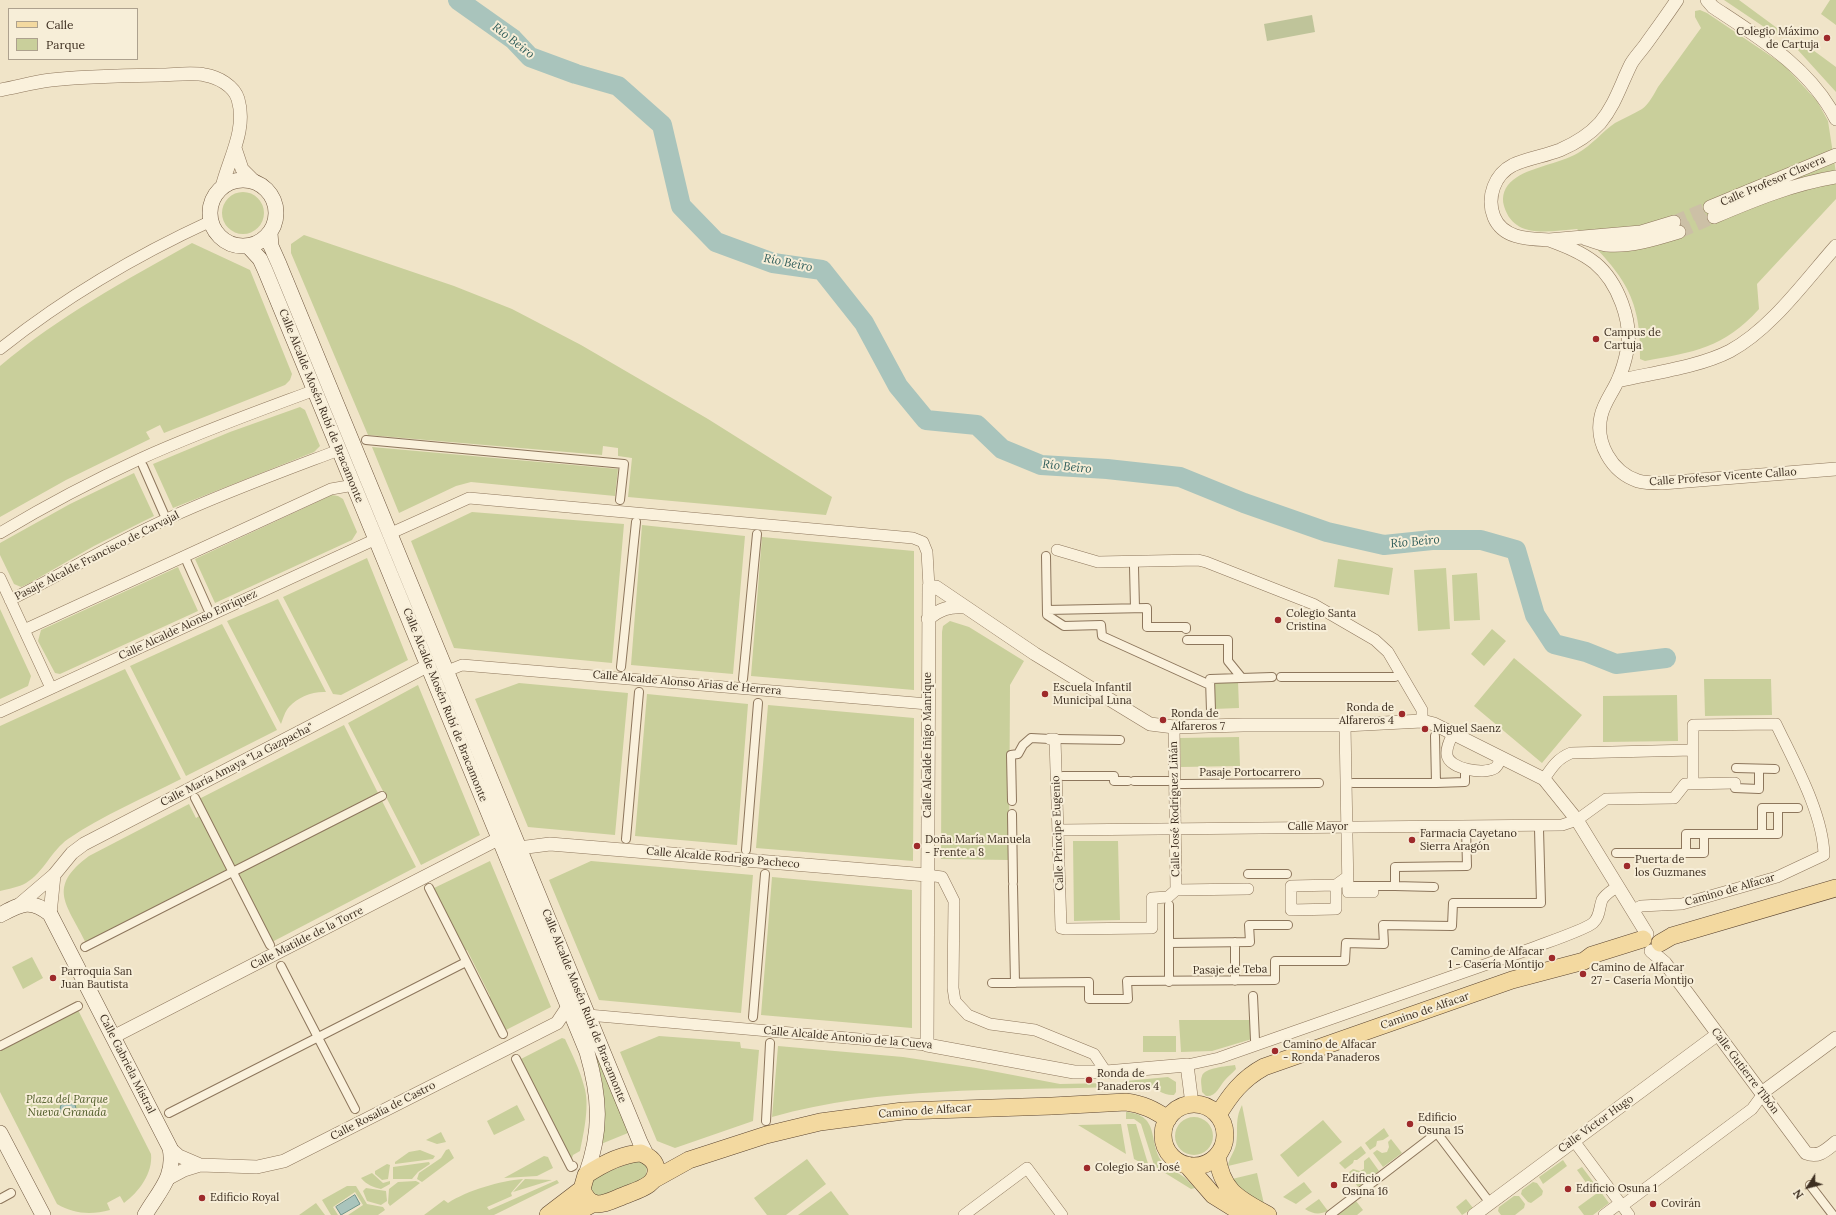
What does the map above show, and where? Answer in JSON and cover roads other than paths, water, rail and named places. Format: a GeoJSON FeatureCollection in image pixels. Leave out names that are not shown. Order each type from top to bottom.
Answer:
{"type":"FeatureCollection","features":[{"type":"Feature","properties":{"kind":"main road"},"geometry":{"type":"LineString","coordinates":[[244,179],[254,181],[262,185],[271,194],[276,204],[274,226],[263,240],[248,246],[233,244],[224,240],[218,234],[211,221],[211,204],[214,197],[222,187],[234,180],[244,179]]}},
{"type":"Feature","properties":{"kind":"main road","name":"Calle Alcalde Mosén Rubí de Bracamonte"},"geometry":{"type":"LineString","coordinates":[[270,233],[271,246],[383,537],[428,665],[578,1026],[587,1052],[598,1096],[598,1119],[587,1192]]}},
{"type":"Feature","properties":{"kind":"main road","name":"Calle Alcalde Mosén Rubí de Bracamonte"},"geometry":{"type":"LineString","coordinates":[[248,246],[260,259],[354,485],[383,537],[446,671],[640,1142],[650,1158]]}},
{"type":"Feature","properties":{"kind":"main road","name":"Camino de Alfacar"},"geometry":{"type":"LineString","coordinates":[[1218,1115],[1232,1093],[1252,1074],[1264,1068],[1512,980],[1584,961],[1592,954],[1836,888]]}},
{"type":"Feature","properties":{"kind":"main road"},"geometry":{"type":"LineString","coordinates":[[0,915],[20,904],[32,904],[41,907],[50,914]]}},
{"type":"Feature","properties":{"kind":"main road","name":"Calle Gabriela Mistral"},"geometry":{"type":"LineString","coordinates":[[50,914],[170,1148],[172,1158],[169,1178],[145,1215]]}},
{"type":"Feature","properties":{"kind":"main road","name":"Camino de Alfacar"},"geometry":{"type":"LineString","coordinates":[[684,1162],[650,1158],[641,1153],[633,1154],[598,1167],[587,1192],[605,1203],[645,1186],[684,1162],[766,1135],[820,1122],[903,1110],[1052,1106],[1126,1102],[1137,1103],[1151,1108],[1168,1119]]}},
{"type":"Feature","properties":{"kind":"main road"},"geometry":{"type":"LineString","coordinates":[[1192,1104],[1201,1105],[1218,1115],[1225,1129],[1225,1137],[1224,1145],[1218,1156],[1203,1165],[1187,1165],[1170,1155],[1164,1143],[1164,1133],[1168,1119],[1179,1108],[1192,1104]]}},
{"type":"Feature","properties":{"kind":"main road"},"geometry":{"type":"LineString","coordinates":[[0,1133],[41,1214]]}},
{"type":"Feature","properties":{"kind":"main road"},"geometry":{"type":"LineString","coordinates":[[1218,1156],[1220,1173],[1226,1186],[1232,1193],[1268,1215]]}},
{"type":"Feature","properties":{"kind":"main road"},"geometry":{"type":"LineString","coordinates":[[650,1158],[656,1165],[656,1174],[653,1180]]}},
{"type":"Feature","properties":{"kind":"main road"},"geometry":{"type":"LineString","coordinates":[[1187,1165],[1214,1195],[1245,1215]]}},
{"type":"Feature","properties":{"kind":"main road"},"geometry":{"type":"LineString","coordinates":[[550,1214],[576,1214],[579,1202],[587,1192]]}},
{"type":"Feature","properties":{"kind":"main road"},"geometry":{"type":"LineString","coordinates":[[550,1214],[558,1207],[587,1192]]}},
{"type":"Feature","properties":{"kind":"street"},"geometry":{"type":"LineString","coordinates":[[1676,227],[1641,232],[1577,236],[1549,240],[1515,236],[1502,229],[1494,218],[1491,207],[1491,196],[1495,183],[1503,173],[1513,165],[1570,145],[1592,131],[1599,124],[1607,114],[1621,89],[1632,64],[1678,0]]}},
{"type":"Feature","properties":{"kind":"street"},"geometry":{"type":"LineString","coordinates":[[1707,0],[1713,6],[1778,51],[1798,68],[1829,106],[1836,119]]}},
{"type":"Feature","properties":{"kind":"street"},"geometry":{"type":"LineString","coordinates":[[0,90],[50,80],[127,76],[205,74],[225,82],[237,98],[241,117],[241,127],[235,148],[227,167],[222,187]]}},
{"type":"Feature","properties":{"kind":"street"},"geometry":{"type":"LineString","coordinates":[[235,148],[242,168],[254,181]]}},
{"type":"Feature","properties":{"kind":"street","name":"Calle Profesor Clavera"},"geometry":{"type":"LineString","coordinates":[[1836,155],[1712,212],[1808,182],[1836,177]]}},
{"type":"Feature","properties":{"kind":"street"},"geometry":{"type":"LineString","coordinates":[[0,349],[60,306],[105,277],[156,248],[211,221]]}},
{"type":"Feature","properties":{"kind":"street","name":"Calle Profesor Vicente Callao"},"geometry":{"type":"LineString","coordinates":[[1549,240],[1573,249],[1595,264],[1612,284],[1624,310],[1628,332],[1627,350],[1618,381],[1605,403],[1601,416],[1600,431],[1603,446],[1610,460],[1622,473],[1638,482],[1662,483],[1836,469]]}},
{"type":"Feature","properties":{"kind":"street"},"geometry":{"type":"LineString","coordinates":[[1618,381],[1703,362],[1730,351],[1756,333],[1772,318],[1836,246]]}},
{"type":"Feature","properties":{"kind":"street"},"geometry":{"type":"LineString","coordinates":[[0,533],[66,496],[139,459],[208,430],[315,390]]}},
{"type":"Feature","properties":{"kind":"street"},"geometry":{"type":"LineString","coordinates":[[366,440],[624,464],[620,500]]}},
{"type":"Feature","properties":{"kind":"street","name":"Pasaje Alcalde Francisco de Carvajal"},"geometry":{"type":"LineString","coordinates":[[10,600],[92,556],[166,519],[237,489],[339,450]]}},
{"type":"Feature","properties":{"kind":"street"},"geometry":{"type":"LineString","coordinates":[[142,466],[164,514]]}},
{"type":"Feature","properties":{"kind":"street"},"geometry":{"type":"LineString","coordinates":[[24,630],[331,489],[354,485]]}},
{"type":"Feature","properties":{"kind":"street","name":"Calle Alcalde Alonso Enríquez"},"geometry":{"type":"LineString","coordinates":[[0,712],[469,498],[913,538],[923,542]]}},
{"type":"Feature","properties":{"kind":"street"},"geometry":{"type":"LineString","coordinates":[[621,667],[636,522]]}},
{"type":"Feature","properties":{"kind":"street"},"geometry":{"type":"LineString","coordinates":[[743,678],[757,534]]}},
{"type":"Feature","properties":{"kind":"street","name":"Calle Alcalde Iñigo Manrique"},"geometry":{"type":"LineString","coordinates":[[923,542],[927,552],[929,587],[927,1045]]}},
{"type":"Feature","properties":{"kind":"street"},"geometry":{"type":"LineString","coordinates":[[1057,550],[1098,562],[1198,560],[1313,604],[1383,646],[1422,710],[1422,721]]}},
{"type":"Feature","properties":{"kind":"street"},"geometry":{"type":"LineString","coordinates":[[1046,556],[1047,615],[1064,626],[1101,625],[1102,636],[1210,685]]}},
{"type":"Feature","properties":{"kind":"street"},"geometry":{"type":"LineString","coordinates":[[187,562],[208,609]]}},
{"type":"Feature","properties":{"kind":"street"},"geometry":{"type":"LineString","coordinates":[[1134,567],[1135,608]]}},
{"type":"Feature","properties":{"kind":"street"},"geometry":{"type":"LineString","coordinates":[[0,578],[51,688]]}},
{"type":"Feature","properties":{"kind":"street"},"geometry":{"type":"LineString","coordinates":[[929,587],[936,587],[964,608],[1035,654],[1150,724],[1174,727],[1345,725],[1422,721],[1434,724],[1544,779],[1555,763],[1563,756],[1571,753],[1693,750],[1693,783]]}},
{"type":"Feature","properties":{"kind":"street"},"geometry":{"type":"LineString","coordinates":[[928,619],[945,608],[954,606],[964,608]]}},
{"type":"Feature","properties":{"kind":"street"},"geometry":{"type":"LineString","coordinates":[[1047,610],[1147,608],[1147,626],[1186,627],[1186,629]]}},
{"type":"Feature","properties":{"kind":"street"},"geometry":{"type":"LineString","coordinates":[[1187,640],[1228,640],[1228,661],[1241,677]]}},
{"type":"Feature","properties":{"kind":"street","name":"Calle Alcalde Alonso Arias de Herrera"},"geometry":{"type":"LineString","coordinates":[[446,671],[462,664],[928,704]]}},
{"type":"Feature","properties":{"kind":"street","name":"Calle María Amaya \"La Gazpacha\""},"geometry":{"type":"LineString","coordinates":[[20,904],[54,875],[68,856],[84,844],[428,665]]}},
{"type":"Feature","properties":{"kind":"street"},"geometry":{"type":"LineString","coordinates":[[1281,677],[1395,676]]}},
{"type":"Feature","properties":{"kind":"street"},"geometry":{"type":"LineString","coordinates":[[1211,710],[1210,679],[1272,677]]}},
{"type":"Feature","properties":{"kind":"street"},"geometry":{"type":"LineString","coordinates":[[626,839],[639,692]]}},
{"type":"Feature","properties":{"kind":"street"},"geometry":{"type":"LineString","coordinates":[[746,850],[758,703]]}},
{"type":"Feature","properties":{"kind":"street","name":"Camino de Alfacar"},"geometry":{"type":"LineString","coordinates":[[1650,939],[1641,906],[1682,904],[1777,877],[1824,855],[1824,838],[1804,781],[1776,724],[1693,725],[1693,750]]}},
{"type":"Feature","properties":{"kind":"street"},"geometry":{"type":"LineString","coordinates":[[1345,725],[1348,892],[1373,892]]}},
{"type":"Feature","properties":{"kind":"street","name":"Calle José Rodríguez Liñán"},"geometry":{"type":"LineString","coordinates":[[1174,727],[1176,890]]}},
{"type":"Feature","properties":{"kind":"street"},"geometry":{"type":"LineString","coordinates":[[1453,734],[1447,749],[1447,756],[1450,761],[1465,769],[1473,771],[1493,770],[1497,767],[1501,758]]}},
{"type":"Feature","properties":{"kind":"street"},"geometry":{"type":"LineString","coordinates":[[1435,736],[1436,783]]}},
{"type":"Feature","properties":{"kind":"street"},"geometry":{"type":"LineString","coordinates":[[1012,801],[1011,755],[1018,754],[1023,745],[1031,738],[1120,740]]}},
{"type":"Feature","properties":{"kind":"street","name":"Calle Príncipe Eugenio"},"geometry":{"type":"LineString","coordinates":[[1053,739],[1057,827],[1059,830],[1061,928],[1152,928],[1152,898],[1168,897],[1176,890]]}},
{"type":"Feature","properties":{"kind":"street"},"geometry":{"type":"LineString","coordinates":[[1736,768],[1775,769]]}},
{"type":"Feature","properties":{"kind":"street"},"geometry":{"type":"LineString","coordinates":[[1577,820],[1606,799],[1674,798],[1685,784],[1693,783],[1759,789],[1760,769]]}},
{"type":"Feature","properties":{"kind":"street"},"geometry":{"type":"LineString","coordinates":[[1353,783],[1465,782],[1465,774]]}},
{"type":"Feature","properties":{"kind":"street"},"geometry":{"type":"LineString","coordinates":[[1062,776],[1114,776],[1114,781],[1168,781]]}},
{"type":"Feature","properties":{"kind":"street","name":"Calle Gutierre Tibón"},"geometry":{"type":"LineString","coordinates":[[1544,779],[1566,804],[1577,820],[1650,939],[1806,1153],[1812,1156],[1819,1154],[1836,1142]]}},
{"type":"Feature","properties":{"kind":"street","name":"Pasaje Portocarrero"},"geometry":{"type":"LineString","coordinates":[[1181,784],[1319,783]]}},
{"type":"Feature","properties":{"kind":"street"},"geometry":{"type":"LineString","coordinates":[[85,947],[382,796]]}},
{"type":"Feature","properties":{"kind":"street"},"geometry":{"type":"LineString","coordinates":[[195,798],[270,945]]}},
{"type":"Feature","properties":{"kind":"street"},"geometry":{"type":"LineString","coordinates":[[1762,834],[1762,808],[1798,808]]}},
{"type":"Feature","properties":{"kind":"street"},"geometry":{"type":"LineString","coordinates":[[1686,853],[1686,834],[1778,834],[1778,808]]}},
{"type":"Feature","properties":{"kind":"street"},"geometry":{"type":"LineString","coordinates":[[1012,814],[1015,983]]}},
{"type":"Feature","properties":{"kind":"street","name":"Calle Mayor"},"geometry":{"type":"LineString","coordinates":[[1059,830],[1562,825],[1577,820]]}},
{"type":"Feature","properties":{"kind":"street"},"geometry":{"type":"LineString","coordinates":[[1395,886],[1395,867],[1467,866],[1466,828]]}},
{"type":"Feature","properties":{"kind":"street","name":"Pasaje de Teba"},"geometry":{"type":"LineString","coordinates":[[992,983],[1089,982],[1089,999],[1128,999],[1128,981],[1169,982],[1275,980],[1275,961],[1345,961],[1346,943],[1384,944],[1383,925],[1452,926],[1453,903],[1541,903],[1539,828]]}},
{"type":"Feature","properties":{"kind":"street"},"geometry":{"type":"LineString","coordinates":[[1616,852],[1704,853],[1704,834]]}},
{"type":"Feature","properties":{"kind":"street","name":"Calle Matilde de la Torre"},"geometry":{"type":"LineString","coordinates":[[113,1037],[500,838]]}},
{"type":"Feature","properties":{"kind":"street","name":"Calle Alcalde Rodrigo Pacheco"},"geometry":{"type":"LineString","coordinates":[[519,848],[550,844],[927,875]]}},
{"type":"Feature","properties":{"kind":"street"},"geometry":{"type":"LineString","coordinates":[[753,1017],[765,874]]}},
{"type":"Feature","properties":{"kind":"street"},"geometry":{"type":"LineString","coordinates":[[1248,874],[1287,874]]}},
{"type":"Feature","properties":{"kind":"street"},"geometry":{"type":"LineString","coordinates":[[50,914],[54,875]]}},
{"type":"Feature","properties":{"kind":"street"},"geometry":{"type":"LineString","coordinates":[[927,875],[942,877],[954,901],[953,988],[956,1001],[968,1015],[990,1024],[1035,1030],[1094,1054],[1106,1072]]}},
{"type":"Feature","properties":{"kind":"street"},"geometry":{"type":"LineString","coordinates":[[1336,885],[1347,877]]}},
{"type":"Feature","properties":{"kind":"street"},"geometry":{"type":"LineString","coordinates":[[1354,886],[1434,887]]}},
{"type":"Feature","properties":{"kind":"street"},"geometry":{"type":"LineString","coordinates":[[1192,1104],[1187,1065],[1225,1056],[1581,929],[1593,923],[1599,914],[1602,900],[1608,893],[1618,886]]}},
{"type":"Feature","properties":{"kind":"street"},"geometry":{"type":"LineString","coordinates":[[428,888],[503,1034]]}},
{"type":"Feature","properties":{"kind":"street"},"geometry":{"type":"LineString","coordinates":[[1176,890],[1248,889]]}},
{"type":"Feature","properties":{"kind":"street"},"geometry":{"type":"LineString","coordinates":[[1169,905],[1169,982]]}},
{"type":"Feature","properties":{"kind":"street"},"geometry":{"type":"LineString","coordinates":[[1169,943],[1250,942],[1249,925],[1288,925]]}},
{"type":"Feature","properties":{"kind":"street"},"geometry":{"type":"LineString","coordinates":[[1235,942],[1235,981]]}},
{"type":"Feature","properties":{"kind":"street"},"geometry":{"type":"LineString","coordinates":[[170,1113],[466,962]]}},
{"type":"Feature","properties":{"kind":"street"},"geometry":{"type":"LineString","coordinates":[[281,966],[355,1110]]}},
{"type":"Feature","properties":{"kind":"street"},"geometry":{"type":"LineString","coordinates":[[1253,996],[1255,1040]]}},
{"type":"Feature","properties":{"kind":"street","name":"Calle Rosalía de Castro"},"geometry":{"type":"LineString","coordinates":[[169,1178],[184,1170],[200,1165],[257,1167],[284,1161],[557,1022],[569,1005]]}},
{"type":"Feature","properties":{"kind":"street"},"geometry":{"type":"LineString","coordinates":[[0,1046],[78,1006]]}},
{"type":"Feature","properties":{"kind":"street","name":"Calle Alcalde Antonio de la Cueva"},"geometry":{"type":"LineString","coordinates":[[588,1015],[927,1045],[1074,1072],[1106,1072],[1187,1065]]}},
{"type":"Feature","properties":{"kind":"street"},"geometry":{"type":"LineString","coordinates":[[557,1022],[570,1023],[578,1026]]}},
{"type":"Feature","properties":{"kind":"street","name":"Calle Víctor Hugo"},"geometry":{"type":"LineString","coordinates":[[1474,1215],[1718,1034]]}},
{"type":"Feature","properties":{"kind":"street"},"geometry":{"type":"LineString","coordinates":[[1604,1215],[1624,1208],[1752,1109],[1767,1089],[1836,1038]]}},
{"type":"Feature","properties":{"kind":"street"},"geometry":{"type":"LineString","coordinates":[[766,1121],[770,1043]]}},
{"type":"Feature","properties":{"kind":"street"},"geometry":{"type":"LineString","coordinates":[[516,1059],[571,1167],[587,1192]]}},
{"type":"Feature","properties":{"kind":"street"},"geometry":{"type":"LineString","coordinates":[[1330,1215],[1437,1133],[1490,1203]]}},
{"type":"Feature","properties":{"kind":"street"},"geometry":{"type":"LineString","coordinates":[[1574,1141],[1624,1208]]}},
{"type":"Feature","properties":{"kind":"street","name":"Calle Rosalía de Castro"},"geometry":{"type":"LineString","coordinates":[[170,1148],[179,1156],[200,1165]]}},
{"type":"Feature","properties":{"kind":"street"},"geometry":{"type":"LineString","coordinates":[[964,1215],[1027,1168],[1062,1215]]}},
{"type":"Feature","properties":{"kind":"street"},"geometry":{"type":"LineString","coordinates":[[1810,1185],[1833,1215]]}},
{"type":"Feature","properties":{"kind":"street"},"geometry":{"type":"LineString","coordinates":[[0,1199],[12,1193]]}},
{"type":"Feature","properties":{"kind":"water"},"geometry":{"type":"Polygon","coordinates":[[[68,1101],[75,1106],[76,1109],[71,1116],[68,1117],[61,1112],[60,1109],[65,1102],[68,1101]]]}},
{"type":"Feature","properties":{"kind":"water"},"geometry":{"type":"Polygon","coordinates":[[[355,1195],[360,1204],[341,1215],[336,1207],[355,1195]]]}},
{"type":"Feature","properties":{"kind":"waterway","name":"Río Beiro"},"geometry":{"type":"LineString","coordinates":[[458,0],[513,39],[530,57],[576,74],[618,86],[662,125],[681,206],[716,242],[773,263],[822,270],[864,323],[898,386],[926,420],[977,425],[1002,449],[1041,465],[1107,469],[1180,477],[1244,503],[1327,532],[1384,545],[1432,540],[1481,540],[1516,550],[1535,615],[1554,644],[1586,652],[1616,664],[1666,658]]}},
{"type":"Feature","properties":{"kind":"tunnel"},"geometry":{"type":"LineString","coordinates":[[1674,222],[1710,207]]}},
{"type":"Feature","properties":{"kind":"tunnel"},"geometry":{"type":"LineString","coordinates":[[1679,232],[1714,217]]}},
{"type":"Feature","properties":{"kind":"place","name":"Colegio Máximo de Cartuja"},"geometry":{"type":"Point","coordinates":[1827,38]}},
{"type":"Feature","properties":{"kind":"place","name":"Campus de Cartuja"},"geometry":{"type":"Point","coordinates":[1596,339]}},
{"type":"Feature","properties":{"kind":"place","name":"Colegio Santa Cristina"},"geometry":{"type":"Point","coordinates":[1278,620]}},
{"type":"Feature","properties":{"kind":"place","name":"Escuela Infantil Municipal Luna"},"geometry":{"type":"Point","coordinates":[1045,694]}},
{"type":"Feature","properties":{"kind":"place","name":"Ronda de Alfareros 4"},"geometry":{"type":"Point","coordinates":[1402,714]}},
{"type":"Feature","properties":{"kind":"place","name":"Ronda de Alfareros 7"},"geometry":{"type":"Point","coordinates":[1163,720]}},
{"type":"Feature","properties":{"kind":"place","name":"Miguel Saenz"},"geometry":{"type":"Point","coordinates":[1425,729]}},
{"type":"Feature","properties":{"kind":"place","name":"Farmacia Cayetano Sierra Aragón"},"geometry":{"type":"Point","coordinates":[1412,840]}},
{"type":"Feature","properties":{"kind":"place","name":"Doña María Manuela - Frente a 8"},"geometry":{"type":"Point","coordinates":[917,846]}},
{"type":"Feature","properties":{"kind":"place","name":"Puerta de los Guzmanes"},"geometry":{"type":"Point","coordinates":[1627,866]}},
{"type":"Feature","properties":{"kind":"place","name":"Camino de Alfacar 1 - Casería Montijo"},"geometry":{"type":"Point","coordinates":[1552,958]}},
{"type":"Feature","properties":{"kind":"place","name":"Camino de Alfacar 27 - Casería Montijo"},"geometry":{"type":"Point","coordinates":[1583,974]}},
{"type":"Feature","properties":{"kind":"place","name":"Parroquia San Juan Bautista"},"geometry":{"type":"Point","coordinates":[53,978]}},
{"type":"Feature","properties":{"kind":"place","name":"Camino de Alfacar - Ronda Panaderos"},"geometry":{"type":"Point","coordinates":[1275,1051]}},
{"type":"Feature","properties":{"kind":"place","name":"Ronda de Panaderos 4"},"geometry":{"type":"Point","coordinates":[1089,1080]}},
{"type":"Feature","properties":{"kind":"place","name":"Edificio Osuna 15"},"geometry":{"type":"Point","coordinates":[1410,1124]}},
{"type":"Feature","properties":{"kind":"place","name":"Colegio San José"},"geometry":{"type":"Point","coordinates":[1087,1168]}},
{"type":"Feature","properties":{"kind":"place","name":"Edificio Osuna 16"},"geometry":{"type":"Point","coordinates":[1334,1185]}},
{"type":"Feature","properties":{"kind":"place","name":"Edificio Osuna 1"},"geometry":{"type":"Point","coordinates":[1568,1189]}},
{"type":"Feature","properties":{"kind":"place","name":"Edificio Royal"},"geometry":{"type":"Point","coordinates":[202,1198]}},
{"type":"Feature","properties":{"kind":"place","name":"Covirán"},"geometry":{"type":"Point","coordinates":[1653,1204]}},
{"type":"Feature","properties":{"kind":"park label","name":"Plaza del Parque Nueva Granada"},"geometry":{"type":"Point","coordinates":[67,1106]}}]}
